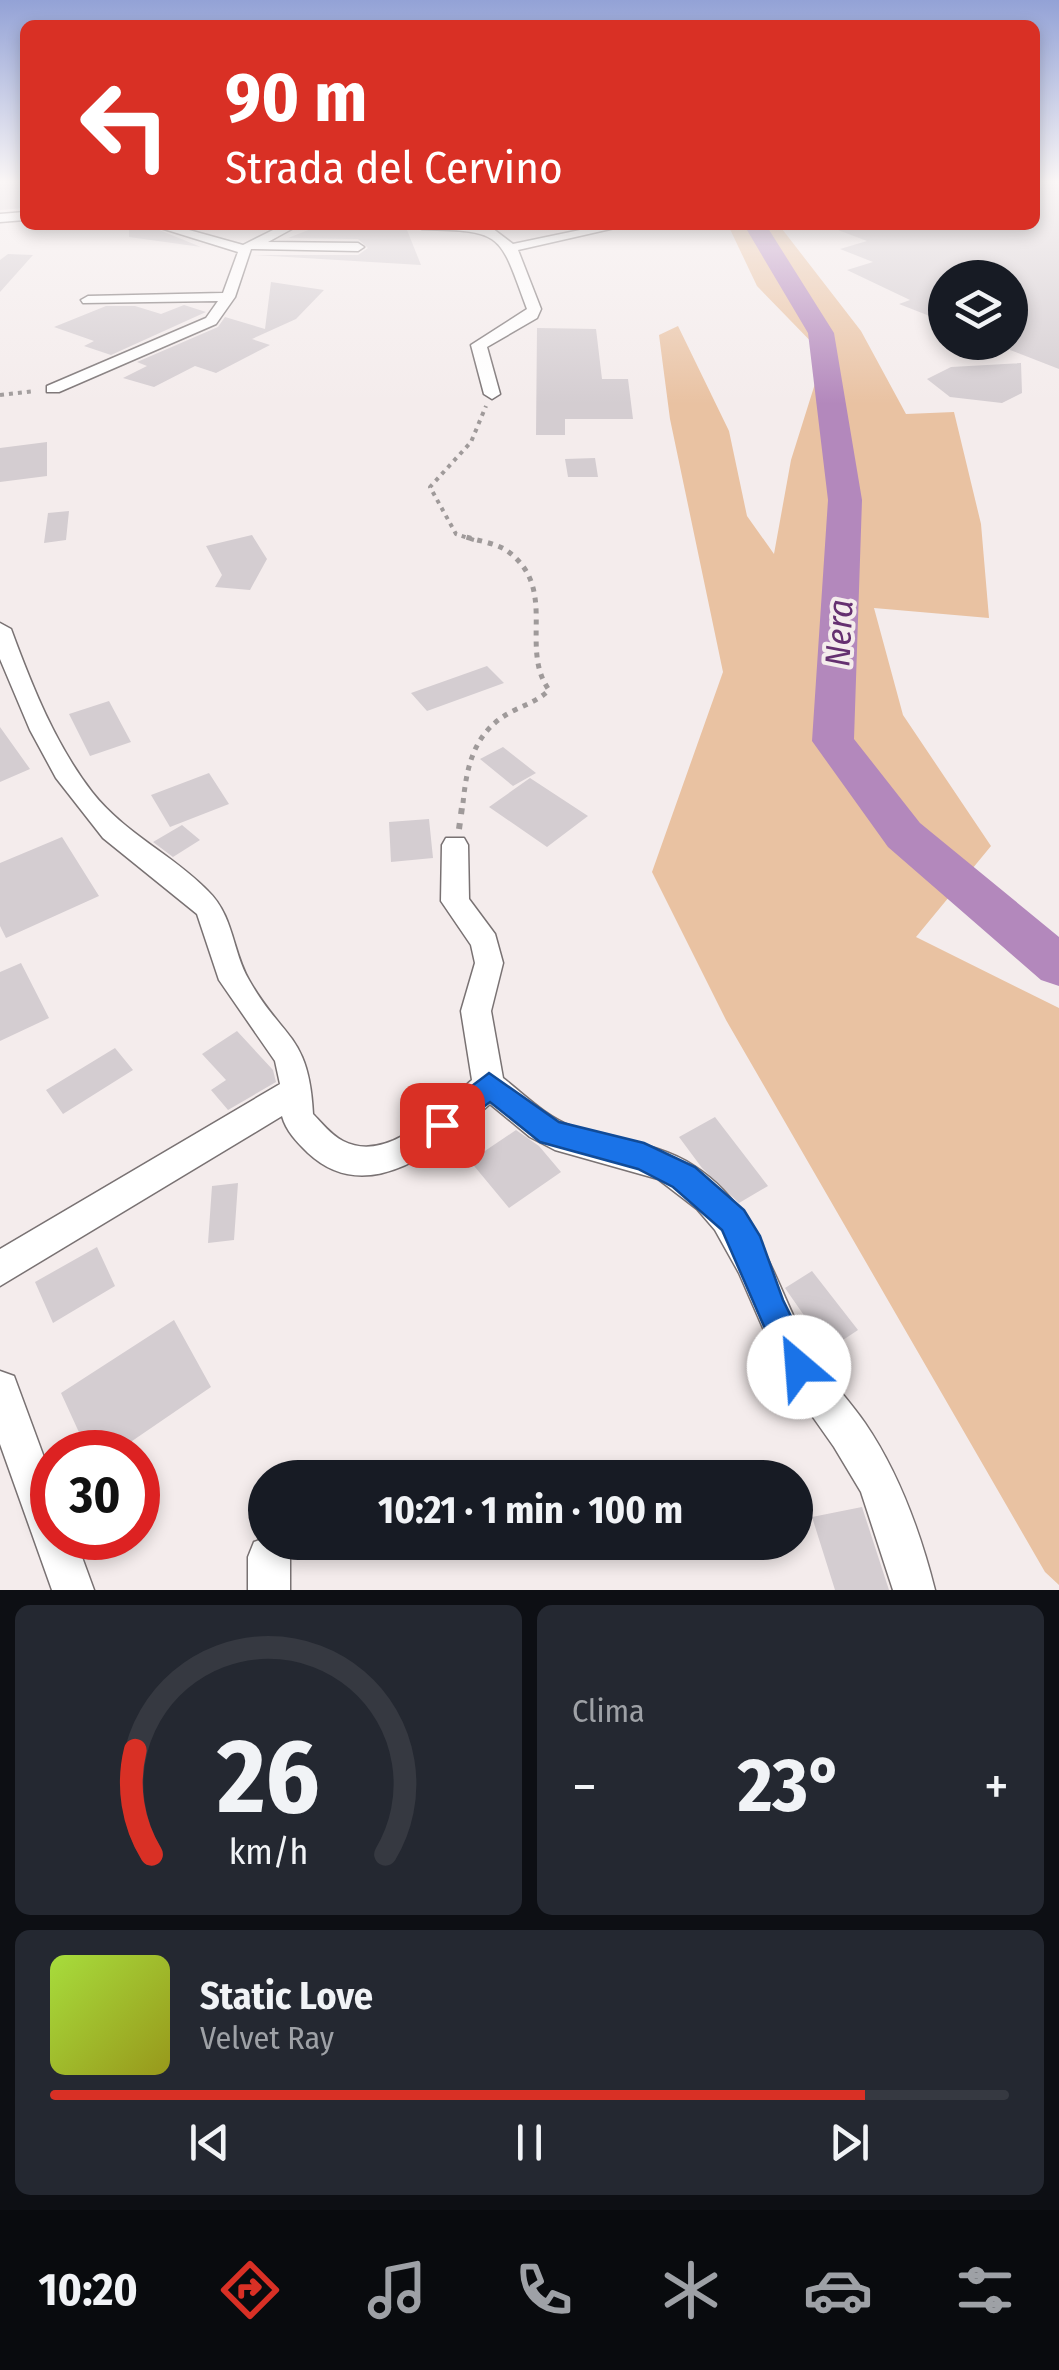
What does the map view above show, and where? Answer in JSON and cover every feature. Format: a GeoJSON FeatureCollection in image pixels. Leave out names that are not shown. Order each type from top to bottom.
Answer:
{"type":"FeatureCollection","features":[{"type":"Feature","properties":{"kind":"street"},"geometry":{"type":"LineString","coordinates":[[53,390],[180,338],[211,321],[228,297],[244,255]]}},
{"type":"Feature","properties":{"kind":"street"},"geometry":{"type":"LineString","coordinates":[[492,394],[479,345],[532,315],[534,310],[514,255]]}},
{"type":"Feature","properties":{"kind":"street"},"geometry":{"type":"LineString","coordinates":[[88,300],[228,297]]}},
{"type":"Feature","properties":{"kind":"street"},"geometry":{"type":"LineString","coordinates":[[0,628],[32,718],[65,775],[105,825],[188,889],[219,923],[232,977],[281,1042],[295,1072],[298,1120],[337,1156],[376,1162],[421,1142],[489,1085]]}},
{"type":"Feature","properties":{"kind":"street"},"geometry":{"type":"LineString","coordinates":[[455,846],[455,901],[485,942],[489,962],[476,1011],[489,1085],[550,1132],[644,1157],[684,1177],[733,1220],[749,1246],[768,1306],[799,1367],[856,1444],[900,1528],[914,1590]]}},
{"type":"Feature","properties":{"kind":"street"},"geometry":{"type":"LineString","coordinates":[[0,1269],[294,1092]]}},
{"type":"Feature","properties":{"kind":"street"},"geometry":{"type":"LineString","coordinates":[[0,1390],[30,1472]]}},
{"type":"Feature","properties":{"kind":"street"},"geometry":{"type":"LineString","coordinates":[[62,1560],[73,1590]]}},
{"type":"Feature","properties":{"kind":"path"},"geometry":{"type":"LineString","coordinates":[[0,396],[53,390]]}},
{"type":"Feature","properties":{"kind":"path"},"geometry":{"type":"LineString","coordinates":[[455,846],[474,743],[492,724],[542,699],[549,690],[536,672],[538,618],[533,580],[509,551],[456,534],[430,487],[471,442],[492,394]]}},
{"type":"Feature","properties":{"kind":"shaded area"},"geometry":{"type":"Polygon","coordinates":[[[742,255],[802,255],[861,331],[906,414],[954,412],[981,524],[989,618],[874,608],[903,715],[991,846],[916,937],[1059,1008],[1059,1585],[1045,1572],[726,1020],[652,872],[723,672],[670,419],[659,335],[678,326],[729,431],[747,516],[774,554],[791,460],[824,355],[757,286],[742,255]]]}},
{"type":"Feature","properties":{"kind":"building"},"geometry":{"type":"Polygon","coordinates":[[[6,255],[33,255],[0,292],[0,260],[6,255]]]}},
{"type":"Feature","properties":{"kind":"building"},"geometry":{"type":"Polygon","coordinates":[[[256,255],[417,255],[421,265],[256,255]]]}},
{"type":"Feature","properties":{"kind":"building"},"geometry":{"type":"Polygon","coordinates":[[[856,255],[1059,255],[1059,369],[1028,357],[1028,260],[928,260],[928,315],[899,304],[910,300],[847,270],[873,262],[856,255]]]}},
{"type":"Feature","properties":{"kind":"building"},"geometry":{"type":"Polygon","coordinates":[[[271,282],[324,290],[296,319],[252,339],[270,345],[216,373],[195,366],[154,387],[123,378],[147,366],[137,362],[218,327],[225,317],[265,329],[271,282]]]}},
{"type":"Feature","properties":{"kind":"building"},"geometry":{"type":"Polygon","coordinates":[[[184,305],[206,312],[111,355],[84,346],[94,341],[54,327],[106,306],[135,306],[161,314],[184,305]]]}},
{"type":"Feature","properties":{"kind":"building"},"geometry":{"type":"Polygon","coordinates":[[[537,328],[596,329],[602,379],[628,379],[633,419],[565,419],[565,435],[536,435],[537,328]]]}},
{"type":"Feature","properties":{"kind":"building"},"geometry":{"type":"Polygon","coordinates":[[[1021,363],[1022,393],[1002,403],[950,397],[927,379],[951,367],[1021,363]]]}},
{"type":"Feature","properties":{"kind":"building"},"geometry":{"type":"Polygon","coordinates":[[[47,442],[47,476],[0,482],[0,448],[47,442]]]}},
{"type":"Feature","properties":{"kind":"building"},"geometry":{"type":"Polygon","coordinates":[[[595,458],[598,477],[568,477],[565,459],[595,458]]]}},
{"type":"Feature","properties":{"kind":"building"},"geometry":{"type":"Polygon","coordinates":[[[69,511],[66,540],[44,543],[48,513],[69,511]]]}},
{"type":"Feature","properties":{"kind":"building"},"geometry":{"type":"Polygon","coordinates":[[[252,535],[267,559],[250,590],[215,587],[222,575],[206,546],[252,535]]]}},
{"type":"Feature","properties":{"kind":"building"},"geometry":{"type":"Polygon","coordinates":[[[487,666],[504,683],[427,711],[411,693],[487,666]]]}},
{"type":"Feature","properties":{"kind":"building"},"geometry":{"type":"Polygon","coordinates":[[[109,701],[131,742],[90,756],[69,714],[109,701]]]}},
{"type":"Feature","properties":{"kind":"building"},"geometry":{"type":"Polygon","coordinates":[[[0,727],[30,769],[0,782],[0,727]]]}},
{"type":"Feature","properties":{"kind":"building"},"geometry":{"type":"Polygon","coordinates":[[[503,747],[536,773],[513,786],[480,759],[503,747]]]}},
{"type":"Feature","properties":{"kind":"building"},"geometry":{"type":"Polygon","coordinates":[[[209,773],[229,804],[170,827],[151,795],[209,773]]]}},
{"type":"Feature","properties":{"kind":"building"},"geometry":{"type":"Polygon","coordinates":[[[530,778],[588,816],[547,847],[489,807],[530,778]]]}},
{"type":"Feature","properties":{"kind":"building"},"geometry":{"type":"Polygon","coordinates":[[[429,819],[433,858],[391,862],[389,822],[429,819]]]}},
{"type":"Feature","properties":{"kind":"building"},"geometry":{"type":"Polygon","coordinates":[[[182,825],[200,840],[173,857],[153,842],[182,825]]]}},
{"type":"Feature","properties":{"kind":"building"},"geometry":{"type":"Polygon","coordinates":[[[62,837],[99,896],[6,938],[0,926],[0,863],[62,837]]]}},
{"type":"Feature","properties":{"kind":"building"},"geometry":{"type":"Polygon","coordinates":[[[21,963],[49,1018],[0,1041],[0,972],[21,963]]]}},
{"type":"Feature","properties":{"kind":"building"},"geometry":{"type":"Polygon","coordinates":[[[237,1031],[273,1070],[276,1082],[228,1110],[211,1090],[226,1080],[202,1054],[237,1031]]]}},
{"type":"Feature","properties":{"kind":"building"},"geometry":{"type":"Polygon","coordinates":[[[115,1048],[133,1070],[63,1114],[46,1090],[115,1048]]]}},
{"type":"Feature","properties":{"kind":"building"},"geometry":{"type":"Polygon","coordinates":[[[715,1117],[768,1186],[739,1203],[702,1168],[679,1137],[715,1117]]]}},
{"type":"Feature","properties":{"kind":"building"},"geometry":{"type":"Polygon","coordinates":[[[516,1130],[539,1146],[561,1172],[509,1208],[470,1161],[516,1130]]]}},
{"type":"Feature","properties":{"kind":"building"},"geometry":{"type":"Polygon","coordinates":[[[238,1183],[234,1240],[208,1243],[212,1186],[238,1183]]]}},
{"type":"Feature","properties":{"kind":"building"},"geometry":{"type":"Polygon","coordinates":[[[97,1247],[115,1286],[53,1323],[35,1282],[97,1247]]]}},
{"type":"Feature","properties":{"kind":"building"},"geometry":{"type":"Polygon","coordinates":[[[812,1271],[858,1330],[828,1350],[785,1288],[812,1271]]]}},
{"type":"Feature","properties":{"kind":"building"},"geometry":{"type":"Polygon","coordinates":[[[174,1320],[211,1387],[148,1430],[78,1430],[61,1393],[174,1320]]]}},
{"type":"Feature","properties":{"kind":"building"},"geometry":{"type":"Polygon","coordinates":[[[862,1507],[889,1590],[835,1590],[813,1517],[862,1507]]]}},
{"type":"Feature","properties":{"kind":"waterway","name":"Nera"},"geometry":{"type":"LineString","coordinates":[[773,255],[821,333],[845,500],[833,741],[904,835],[1059,966]]}},
{"type":"Feature","properties":{"kind":"route"},"geometry":{"type":"LineString","coordinates":[[442,1125],[489,1085],[550,1132],[644,1157],[684,1177],[733,1220],[749,1246],[768,1306],[799,1367]]}}]}
